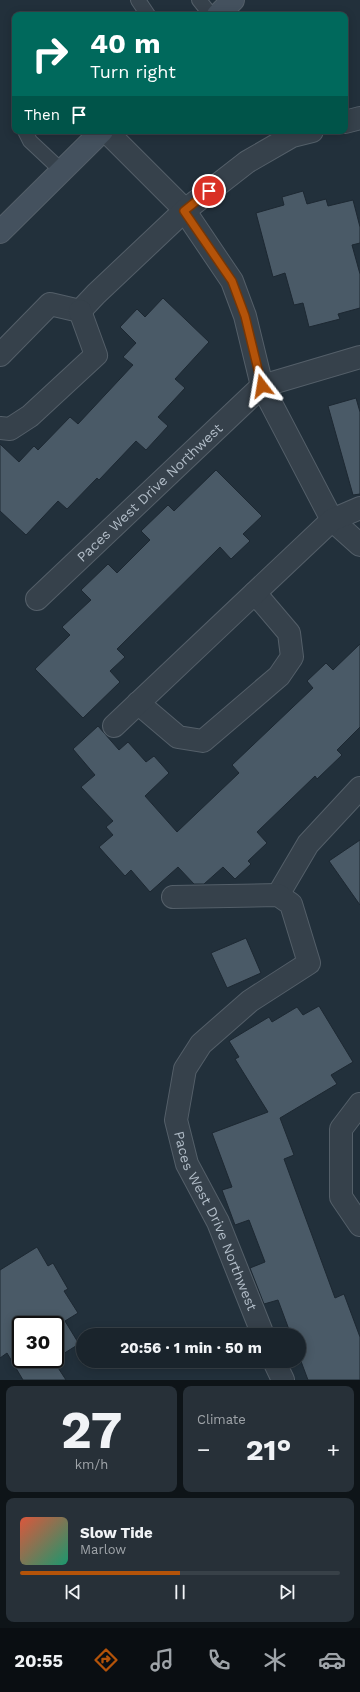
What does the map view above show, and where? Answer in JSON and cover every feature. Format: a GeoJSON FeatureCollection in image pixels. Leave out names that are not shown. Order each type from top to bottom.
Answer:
{"type":"FeatureCollection","features":[{"type":"Feature","properties":{"kind":"main road"},"geometry":{"type":"LineString","coordinates":[[221,12],[233,0]]}},
{"type":"Feature","properties":{"kind":"main road"},"geometry":{"type":"LineString","coordinates":[[0,232],[99,134]]}},
{"type":"Feature","properties":{"kind":"street"},"geometry":{"type":"LineString","coordinates":[[348,121],[360,118]]}},
{"type":"Feature","properties":{"kind":"street"},"geometry":{"type":"LineString","coordinates":[[109,134],[184,211],[232,281],[245,316],[262,386],[332,520],[360,544]]}},
{"type":"Feature","properties":{"kind":"street"},"geometry":{"type":"LineString","coordinates":[[80,311],[184,211],[247,162],[292,136],[300,134]]}},
{"type":"Feature","properties":{"kind":"street"},"geometry":{"type":"LineString","coordinates":[[0,355],[50,304],[80,311]]}},
{"type":"Feature","properties":{"kind":"street"},"geometry":{"type":"LineString","coordinates":[[0,428],[10,429],[30,416],[96,355],[80,311]]}},
{"type":"Feature","properties":{"kind":"street"},"geometry":{"type":"LineString","coordinates":[[262,386],[360,357]]}},
{"type":"Feature","properties":{"kind":"street","name":"Paces West Drive Northwest"},"geometry":{"type":"LineString","coordinates":[[37,599],[262,386]]}},
{"type":"Feature","properties":{"kind":"street"},"geometry":{"type":"LineString","coordinates":[[114,726],[332,520],[360,508]]}},
{"type":"Feature","properties":{"kind":"street"},"geometry":{"type":"LineString","coordinates":[[138,703],[178,737],[203,741],[279,676],[292,657],[289,633],[255,593]]}},
{"type":"Feature","properties":{"kind":"street"},"geometry":{"type":"LineString","coordinates":[[173,897],[278,895],[308,844],[360,788]]}},
{"type":"Feature","properties":{"kind":"street","name":"Paces West Drive Northwest"},"geometry":{"type":"LineString","coordinates":[[260,1328],[218,1222],[187,1164],[176,1120],[185,1069],[201,1044],[250,1001],[309,963],[291,904],[278,895]]}},
{"type":"Feature","properties":{"kind":"street"},"geometry":{"type":"LineString","coordinates":[[360,1104],[341,1129],[341,1197],[360,1225]]}},
{"type":"Feature","properties":{"kind":"street"},"geometry":{"type":"LineString","coordinates":[[277,1368],[283,1380]]}},
{"type":"Feature","properties":{"kind":"lane"},"geometry":{"type":"LineString","coordinates":[[138,0],[146,12]]}},
{"type":"Feature","properties":{"kind":"lane"},"geometry":{"type":"LineString","coordinates":[[199,0],[208,12]]}},
{"type":"Feature","properties":{"kind":"lane"},"geometry":{"type":"LineString","coordinates":[[26,134],[30,141],[62,171]]}},
{"type":"Feature","properties":{"kind":"building"},"geometry":{"type":"Polygon","coordinates":[[[303,191],[307,204],[326,199],[328,206],[353,200],[360,227],[360,243],[352,245],[360,274],[360,308],[338,314],[340,319],[309,327],[303,303],[294,305],[285,273],[273,277],[256,213],[284,205],[282,197],[303,191]]]}},
{"type":"Feature","properties":{"kind":"building"},"geometry":{"type":"Polygon","coordinates":[[[163,298],[209,342],[175,379],[185,388],[158,417],[168,426],[146,450],[136,441],[99,480],[97,478],[67,509],[58,501],[26,535],[0,511],[0,444],[19,462],[34,446],[38,450],[70,417],[78,424],[133,365],[123,357],[136,343],[120,327],[137,309],[145,317],[163,298]]]}},
{"type":"Feature","properties":{"kind":"building"},"geometry":{"type":"Polygon","coordinates":[[[356,398],[360,412],[360,494],[353,495],[328,406],[356,398]]]}},
{"type":"Feature","properties":{"kind":"building"},"geometry":{"type":"Polygon","coordinates":[[[216,470],[262,516],[243,534],[250,541],[231,559],[220,547],[117,649],[125,657],[110,671],[120,682],[83,718],[35,669],[70,635],[62,627],[91,600],[81,590],[108,564],[117,573],[150,540],[141,531],[168,505],[174,511],[216,470]]]}},
{"type":"Feature","properties":{"kind":"building"},"geometry":{"type":"Polygon","coordinates":[[[360,644],[360,727],[337,750],[342,755],[317,779],[315,776],[257,832],[267,843],[248,861],[251,864],[235,879],[223,867],[204,884],[194,884],[178,867],[150,892],[131,870],[125,876],[99,847],[113,835],[106,827],[113,821],[81,787],[95,775],[73,749],[98,726],[119,750],[128,742],[146,762],[154,756],[169,773],[145,796],[177,832],[239,773],[232,765],[313,688],[307,681],[326,663],[333,670],[360,644]]]}},
{"type":"Feature","properties":{"kind":"building"},"geometry":{"type":"Polygon","coordinates":[[[360,840],[360,905],[329,861],[360,840]]]}},
{"type":"Feature","properties":{"kind":"building"},"geometry":{"type":"Polygon","coordinates":[[[246,938],[261,973],[227,988],[211,953],[246,938]]]}},
{"type":"Feature","properties":{"kind":"building"},"geometry":{"type":"Polygon","coordinates":[[[319,1006],[353,1062],[331,1075],[337,1084],[280,1118],[294,1155],[284,1159],[335,1298],[344,1294],[360,1337],[360,1380],[308,1380],[304,1368],[306,1368],[306,1328],[288,1328],[278,1300],[264,1304],[250,1268],[265,1262],[249,1220],[235,1225],[222,1190],[232,1187],[212,1133],[268,1112],[235,1059],[239,1057],[229,1041],[269,1017],[272,1022],[297,1007],[303,1015],[319,1006]]]}},
{"type":"Feature","properties":{"kind":"building"},"geometry":{"type":"Polygon","coordinates":[[[37,1247],[48,1266],[53,1263],[68,1289],[64,1291],[78,1313],[65,1321],[76,1339],[76,1346],[64,1353],[64,1316],[12,1316],[12,1361],[7,1353],[0,1358],[0,1270],[37,1247]]]}},
{"type":"Feature","properties":{"kind":"building"},"geometry":{"type":"Polygon","coordinates":[[[16,1368],[58,1368],[66,1380],[23,1380],[16,1368]]]}},
{"type":"Feature","properties":{"kind":"route"},"geometry":{"type":"LineString","coordinates":[[209,191],[184,211],[232,281],[245,316],[262,386]]}}]}
